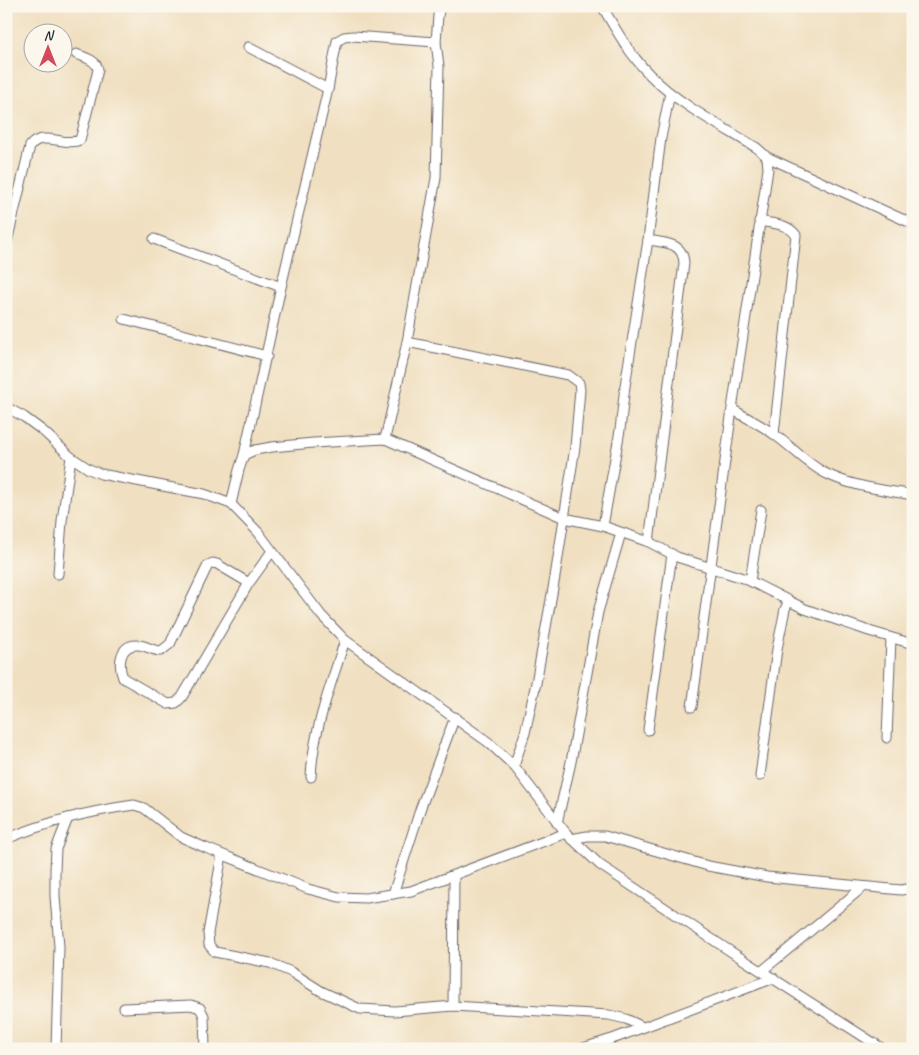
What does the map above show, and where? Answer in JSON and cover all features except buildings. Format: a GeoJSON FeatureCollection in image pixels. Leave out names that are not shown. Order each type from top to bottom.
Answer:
{"type":"FeatureCollection","features":[{"type":"Feature","properties":{"kind":"street"},"geometry":{"type":"LineString","coordinates":[[385,439],[407,342],[436,178],[439,66],[436,42],[440,6]]}},
{"type":"Feature","properties":{"kind":"street"},"geometry":{"type":"LineString","coordinates":[[602,6],[638,62],[670,93],[757,148],[767,157],[913,224]]}},
{"type":"Feature","properties":{"kind":"street"},"geometry":{"type":"LineString","coordinates":[[231,504],[244,455],[280,287],[328,89],[337,42],[344,37],[352,36],[436,42]]}},
{"type":"Feature","properties":{"kind":"street"},"geometry":{"type":"LineString","coordinates":[[248,47],[328,89]]}},
{"type":"Feature","properties":{"kind":"street"},"geometry":{"type":"LineString","coordinates":[[6,246],[30,146],[33,142],[42,139],[75,142],[80,140],[98,66],[94,62],[76,54]]}},
{"type":"Feature","properties":{"kind":"street"},"geometry":{"type":"LineString","coordinates":[[603,526],[620,430],[661,138],[670,93]]}},
{"type":"Feature","properties":{"kind":"street"},"geometry":{"type":"LineString","coordinates":[[692,707],[732,409],[768,169],[767,157]]}},
{"type":"Feature","properties":{"kind":"street"},"geometry":{"type":"LineString","coordinates":[[759,221],[786,226],[796,235],[774,434]]}},
{"type":"Feature","properties":{"kind":"street"},"geometry":{"type":"LineString","coordinates":[[154,239],[280,287]]}},
{"type":"Feature","properties":{"kind":"street"},"geometry":{"type":"LineString","coordinates":[[648,240],[677,247],[682,252],[684,263],[649,542]]}},
{"type":"Feature","properties":{"kind":"street"},"geometry":{"type":"LineString","coordinates":[[124,318],[266,356]]}},
{"type":"Feature","properties":{"kind":"street"},"geometry":{"type":"LineString","coordinates":[[407,342],[568,375],[579,383],[575,447],[536,683],[525,733],[514,766]]}},
{"type":"Feature","properties":{"kind":"street"},"geometry":{"type":"LineString","coordinates":[[6,407],[24,416],[44,430],[71,458],[89,469],[101,474],[204,494],[231,504],[258,532],[320,615],[345,640],[488,742],[514,766],[568,836],[600,865],[884,1049]]}},
{"type":"Feature","properties":{"kind":"street"},"geometry":{"type":"LineString","coordinates":[[732,409],[774,434],[817,469],[845,481],[913,495]]}},
{"type":"Feature","properties":{"kind":"street"},"geometry":{"type":"LineString","coordinates":[[244,455],[255,450],[272,447],[385,439],[564,518],[603,526],[649,542],[672,554],[750,581],[805,609],[913,644]]}},
{"type":"Feature","properties":{"kind":"street"},"geometry":{"type":"LineString","coordinates":[[58,574],[62,521],[71,458]]}},
{"type":"Feature","properties":{"kind":"street"},"geometry":{"type":"LineString","coordinates":[[750,581],[761,510]]}},
{"type":"Feature","properties":{"kind":"street"},"geometry":{"type":"LineString","coordinates":[[557,823],[571,762],[598,612],[621,533]]}},
{"type":"Feature","properties":{"kind":"street"},"geometry":{"type":"LineString","coordinates":[[249,583],[217,564],[208,564],[170,644],[161,651],[154,651],[139,644],[129,646],[122,653],[119,664],[123,678],[168,704],[176,703],[182,697],[249,583],[272,551]]}},
{"type":"Feature","properties":{"kind":"street"},"geometry":{"type":"LineString","coordinates":[[648,730],[672,554]]}},
{"type":"Feature","properties":{"kind":"street"},"geometry":{"type":"LineString","coordinates":[[760,776],[778,642],[785,609],[789,601]]}},
{"type":"Feature","properties":{"kind":"street"},"geometry":{"type":"LineString","coordinates":[[887,738],[891,638]]}},
{"type":"Feature","properties":{"kind":"street"},"geometry":{"type":"LineString","coordinates":[[311,777],[319,726],[345,640]]}},
{"type":"Feature","properties":{"kind":"street"},"geometry":{"type":"LineString","coordinates":[[393,894],[421,807],[455,717]]}},
{"type":"Feature","properties":{"kind":"street"},"geometry":{"type":"LineString","coordinates":[[6,839],[38,826],[68,818],[134,805],[144,808],[182,837],[308,889],[330,895],[366,898],[410,891],[568,836],[605,836],[708,866],[767,877],[901,890],[913,888]]}},
{"type":"Feature","properties":{"kind":"street"},"geometry":{"type":"LineString","coordinates":[[56,1049],[59,947],[55,896],[56,849],[68,818]]}},
{"type":"Feature","properties":{"kind":"street"},"geometry":{"type":"LineString","coordinates":[[222,855],[208,933],[209,945],[215,952],[270,964],[291,972],[321,991],[360,1009],[395,1011],[453,1006],[609,1015],[626,1019],[643,1027]]}},
{"type":"Feature","properties":{"kind":"street"},"geometry":{"type":"LineString","coordinates":[[453,1006],[454,875]]}},
{"type":"Feature","properties":{"kind":"street"},"geometry":{"type":"LineString","coordinates":[[762,971],[862,887]]}},
{"type":"Feature","properties":{"kind":"street"},"geometry":{"type":"LineString","coordinates":[[580,1049],[774,978]]}},
{"type":"Feature","properties":{"kind":"street"},"geometry":{"type":"LineString","coordinates":[[124,1008],[191,1005],[200,1008],[204,1016],[205,1049]]}}]}
